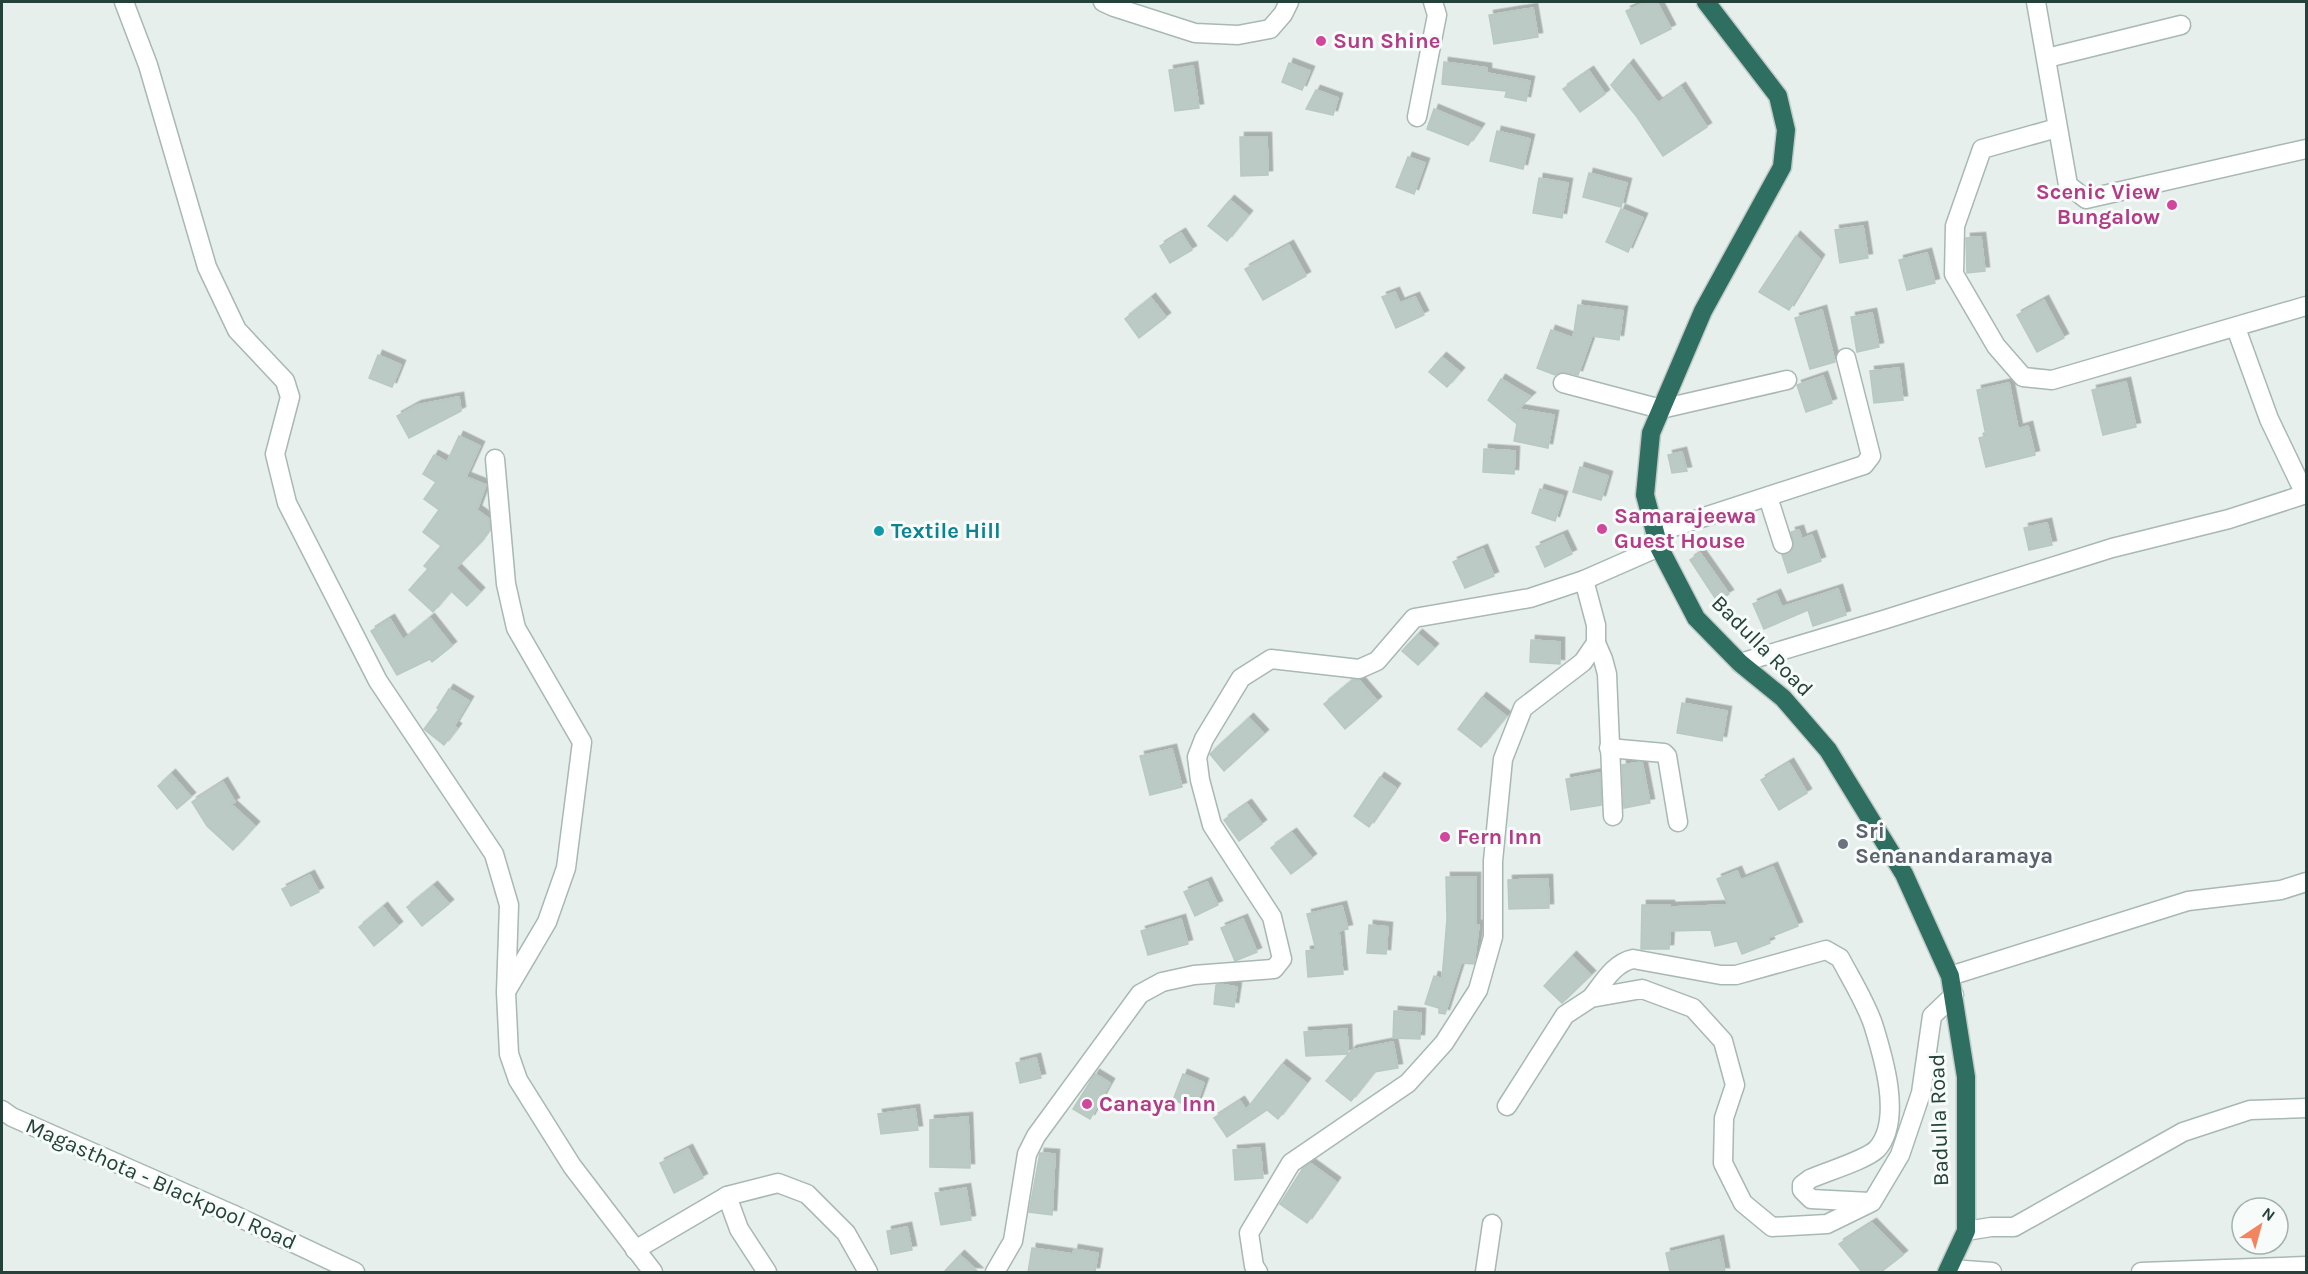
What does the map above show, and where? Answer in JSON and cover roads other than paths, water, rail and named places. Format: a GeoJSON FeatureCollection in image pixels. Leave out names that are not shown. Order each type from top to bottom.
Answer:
{"type":"FeatureCollection","features":[{"type":"Feature","properties":{"kind":"highway","name":"Badulla Road"},"geometry":{"type":"LineString","coordinates":[[1706,2],[1778,96],[1786,130],[1782,167],[1703,311],[1661,409],[1651,433],[1644,495],[1657,540],[1696,618],[1740,663],[1783,698],[1828,750],[1904,874],[1950,976],[1966,1077],[1966,1231],[1949,1271]]}},
{"type":"Feature","properties":{"kind":"street"},"geometry":{"type":"LineString","coordinates":[[124,2],[148,65],[207,267],[237,330],[285,381],[290,397],[275,454],[287,503],[378,681],[494,854],[508,905],[506,992],[509,1054],[518,1080],[572,1166],[654,1272]]}},
{"type":"Feature","properties":{"kind":"street"},"geometry":{"type":"LineString","coordinates":[[1103,2],[1195,33],[1238,35],[1270,29],[1283,14],[1289,2]]}},
{"type":"Feature","properties":{"kind":"street"},"geometry":{"type":"LineString","coordinates":[[1417,117],[1437,15],[1433,2]]}},
{"type":"Feature","properties":{"kind":"street"},"geometry":{"type":"LineString","coordinates":[[2036,2],[2068,185],[2086,199],[2307,149]]}},
{"type":"Feature","properties":{"kind":"street"},"geometry":{"type":"LineString","coordinates":[[2047,58],[2181,26]]}},
{"type":"Feature","properties":{"kind":"street"},"geometry":{"type":"LineString","coordinates":[[2057,128],[1982,149],[1955,226],[1954,274],[1996,346],[2023,377],[2052,380],[2307,306]]}},
{"type":"Feature","properties":{"kind":"street"},"geometry":{"type":"LineString","coordinates":[[1740,663],[2112,548],[2229,519],[2306,494],[2269,419],[2236,328]]}},
{"type":"Feature","properties":{"kind":"street"},"geometry":{"type":"LineString","coordinates":[[995,1272],[1013,1241],[1027,1154],[1036,1136],[1140,994],[1162,982],[1194,975],[1274,969],[1282,959],[1272,917],[1212,825],[1200,780],[1197,757],[1204,739],[1241,678],[1271,659],[1359,669],[1377,661],[1414,618],[1530,597],[1584,580],[1657,540],[1768,497],[1864,465],[1871,456],[1846,358]]}},
{"type":"Feature","properties":{"kind":"street"},"geometry":{"type":"LineString","coordinates":[[1563,383],[1661,409],[1787,380]]}},
{"type":"Feature","properties":{"kind":"street"},"geometry":{"type":"LineString","coordinates":[[495,459],[506,584],[516,628],[582,742],[566,868],[547,922],[506,992]]}},
{"type":"Feature","properties":{"kind":"street"},"geometry":{"type":"LineString","coordinates":[[1768,497],[1783,544]]}},
{"type":"Feature","properties":{"kind":"street"},"geometry":{"type":"LineString","coordinates":[[1584,580],[1596,625],[1596,643],[1607,674],[1613,816]]}},
{"type":"Feature","properties":{"kind":"street"},"geometry":{"type":"LineString","coordinates":[[1258,1272],[1254,1266],[1249,1233],[1292,1163],[1408,1083],[1444,1043],[1478,990],[1493,937],[1493,861],[1503,759],[1523,708],[1583,662],[1596,643]]}},
{"type":"Feature","properties":{"kind":"street"},"geometry":{"type":"LineString","coordinates":[[1609,747],[1664,753],[1667,756],[1678,822]]}},
{"type":"Feature","properties":{"kind":"street"},"geometry":{"type":"LineString","coordinates":[[1950,976],[2188,901],[2281,890],[2307,882]]}},
{"type":"Feature","properties":{"kind":"street"},"geometry":{"type":"LineString","coordinates":[[1507,1106],[1565,1015],[1591,998],[1617,966],[1624,961],[1633,959],[1721,975],[1736,975],[1826,950],[1840,958],[1872,1022],[1887,1079],[1890,1108],[1886,1134],[1876,1150],[1810,1179],[1802,1185],[1802,1190],[1811,1199],[1872,1202]]}},
{"type":"Feature","properties":{"kind":"street"},"geometry":{"type":"LineString","coordinates":[[1591,998],[1642,989],[1693,1008],[1723,1041],[1735,1085],[1724,1119],[1723,1164],[1743,1203],[1772,1227],[1827,1224],[1872,1202],[1900,1155],[1921,1093],[1932,1016],[1954,995]]}},
{"type":"Feature","properties":{"kind":"street"},"geometry":{"type":"LineString","coordinates":[[1966,1231],[1991,1227],[2014,1227],[2183,1132],[2250,1110],[2307,1108]]}},
{"type":"Feature","properties":{"kind":"street","name":"Magasthota - Blackpool Road"},"geometry":{"type":"LineString","coordinates":[[2,1110],[12,1117],[232,1214],[355,1272]]}},
{"type":"Feature","properties":{"kind":"street"},"geometry":{"type":"LineString","coordinates":[[635,1250],[727,1196],[778,1183],[807,1194],[846,1233],[868,1272]]}},
{"type":"Feature","properties":{"kind":"street"},"geometry":{"type":"LineString","coordinates":[[727,1196],[739,1229],[767,1272]]}},
{"type":"Feature","properties":{"kind":"street"},"geometry":{"type":"LineString","coordinates":[[1485,1272],[1492,1224]]}},
{"type":"Feature","properties":{"kind":"street"},"geometry":{"type":"LineString","coordinates":[[2141,1272],[2307,1266]]}},
{"type":"Feature","properties":{"kind":"street"},"geometry":{"type":"LineString","coordinates":[[1949,1271],[1992,1272]]}},
{"type":"Feature","properties":{"kind":"place","name":"Sun Shine"},"geometry":{"type":"Point","coordinates":[1321,41]}},
{"type":"Feature","properties":{"kind":"place","name":"Scenic View Bungalow"},"geometry":{"type":"Point","coordinates":[2172,205]}},
{"type":"Feature","properties":{"kind":"place","name":"Samarajeewa Guest House"},"geometry":{"type":"Point","coordinates":[1602,529]}},
{"type":"Feature","properties":{"kind":"place","name":"Textile Hill"},"geometry":{"type":"Point","coordinates":[879,531]}},
{"type":"Feature","properties":{"kind":"place","name":"Fern Inn"},"geometry":{"type":"Point","coordinates":[1445,837]}},
{"type":"Feature","properties":{"kind":"place","name":"Sri Senanandaramaya"},"geometry":{"type":"Point","coordinates":[1843,844]}},
{"type":"Feature","properties":{"kind":"place","name":"Canaya Inn"},"geometry":{"type":"Point","coordinates":[1087,1104]}}]}
